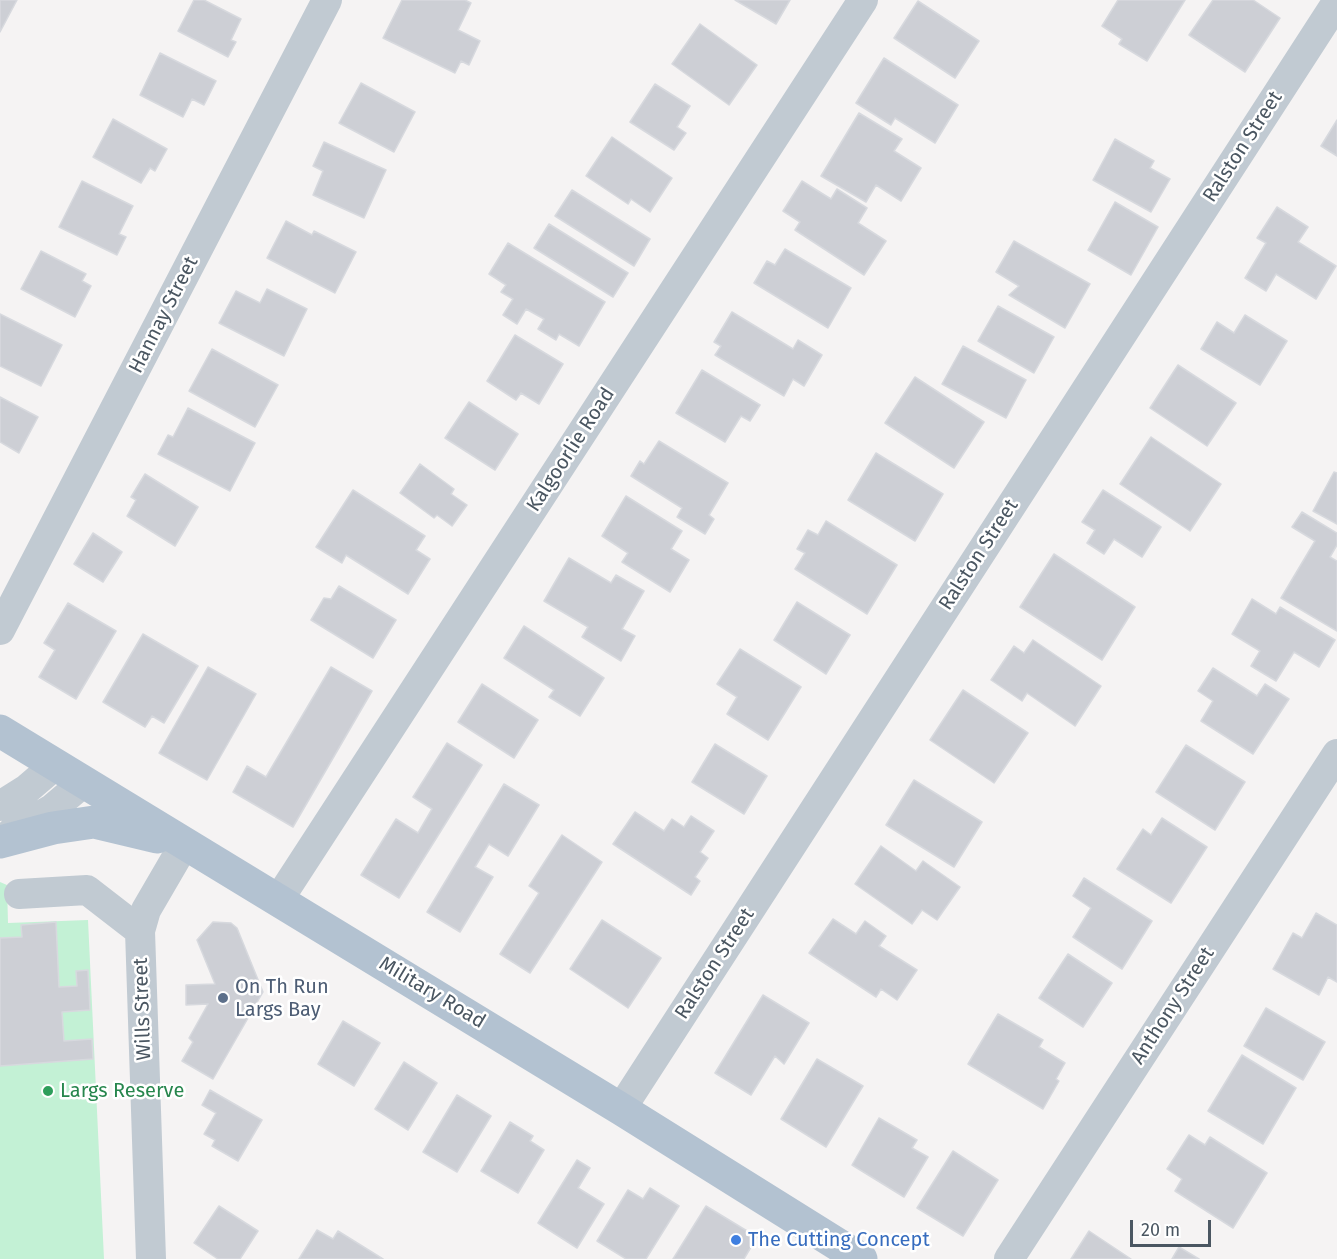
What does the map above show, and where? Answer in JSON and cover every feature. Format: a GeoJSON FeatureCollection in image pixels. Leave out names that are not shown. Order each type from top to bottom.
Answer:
{"type":"FeatureCollection","features":[{"type":"Feature","properties":{"kind":"main road","name":"Military Road"},"geometry":{"type":"LineString","coordinates":[[0,731],[279,899],[861,1259]]}},
{"type":"Feature","properties":{"kind":"main road"},"geometry":{"type":"LineString","coordinates":[[0,841],[53,828],[94,822],[185,843]]}},
{"type":"Feature","properties":{"kind":"street","name":"Hannay Street"},"geometry":{"type":"LineString","coordinates":[[0,630],[327,0]]}},
{"type":"Feature","properties":{"kind":"street","name":"Kalgoorlie Road"},"geometry":{"type":"LineString","coordinates":[[279,899],[863,0]]}},
{"type":"Feature","properties":{"kind":"street","name":"Ralston Street"},"geometry":{"type":"LineString","coordinates":[[621,1109],[1337,2]]}},
{"type":"Feature","properties":{"kind":"street","name":"Anthony Street"},"geometry":{"type":"LineString","coordinates":[[1010,1259],[1337,754]]}},
{"type":"Feature","properties":{"kind":"street"},"geometry":{"type":"LineString","coordinates":[[0,806],[27,789],[56,765]]}},
{"type":"Feature","properties":{"kind":"street"},"geometry":{"type":"LineString","coordinates":[[0,841],[52,809],[84,782]]}},
{"type":"Feature","properties":{"kind":"street","name":"Wills Street"},"geometry":{"type":"LineString","coordinates":[[151,1259],[140,931],[146,910],[185,843]]}},
{"type":"Feature","properties":{"kind":"street"},"geometry":{"type":"LineString","coordinates":[[20,894],[87,890],[140,931]]}},
{"type":"Feature","properties":{"kind":"green space","name":"Largs Reserve"},"geometry":{"type":"Polygon","coordinates":[[[0,882],[7,885],[8,923],[88,920],[104,1259],[0,1259],[0,882]]]}},
{"type":"Feature","properties":{"kind":"building"},"geometry":{"type":"Polygon","coordinates":[[[0,0],[17,0],[0,32],[0,0]]]}},
{"type":"Feature","properties":{"kind":"building"},"geometry":{"type":"Polygon","coordinates":[[[194,0],[204,0],[241,19],[231,40],[236,42],[228,57],[178,31],[194,0]]]}},
{"type":"Feature","properties":{"kind":"building"},"geometry":{"type":"Polygon","coordinates":[[[402,0],[465,0],[471,3],[458,30],[480,41],[469,65],[461,61],[455,73],[383,38],[402,0]]]}},
{"type":"Feature","properties":{"kind":"building"},"geometry":{"type":"Polygon","coordinates":[[[735,0],[790,0],[776,24],[735,0]]]}},
{"type":"Feature","properties":{"kind":"building"},"geometry":{"type":"Polygon","coordinates":[[[1118,0],[1185,0],[1147,61],[1119,44],[1122,39],[1102,26],[1118,0]]]}},
{"type":"Feature","properties":{"kind":"building"},"geometry":{"type":"Polygon","coordinates":[[[1213,0],[1253,0],[1280,18],[1245,72],[1189,35],[1213,0]]]}},
{"type":"Feature","properties":{"kind":"building"},"geometry":{"type":"Polygon","coordinates":[[[918,1],[979,41],[955,78],[894,38],[918,1]]]}},
{"type":"Feature","properties":{"kind":"building"},"geometry":{"type":"Polygon","coordinates":[[[700,24],[757,65],[729,105],[672,64],[700,24]]]}},
{"type":"Feature","properties":{"kind":"building"},"geometry":{"type":"Polygon","coordinates":[[[160,53],[216,81],[204,105],[192,99],[183,117],[140,95],[160,53]]]}},
{"type":"Feature","properties":{"kind":"building"},"geometry":{"type":"Polygon","coordinates":[[[884,58],[958,105],[935,143],[895,118],[891,125],[856,103],[884,58]]]}},
{"type":"Feature","properties":{"kind":"building"},"geometry":{"type":"Polygon","coordinates":[[[361,83],[415,112],[394,152],[339,123],[361,83]]]}},
{"type":"Feature","properties":{"kind":"building"},"geometry":{"type":"Polygon","coordinates":[[[655,84],[690,106],[677,127],[686,133],[674,150],[630,122],[655,84]]]}},
{"type":"Feature","properties":{"kind":"building"},"geometry":{"type":"Polygon","coordinates":[[[859,113],[902,139],[894,151],[921,168],[901,201],[876,185],[866,202],[821,176],[859,113]]]}},
{"type":"Feature","properties":{"kind":"building"},"geometry":{"type":"Polygon","coordinates":[[[113,119],[167,149],[155,171],[150,168],[141,183],[93,157],[113,119]]]}},
{"type":"Feature","properties":{"kind":"building"},"geometry":{"type":"Polygon","coordinates":[[[1337,120],[1337,156],[1321,146],[1337,120]]]}},
{"type":"Feature","properties":{"kind":"building"},"geometry":{"type":"Polygon","coordinates":[[[612,137],[672,178],[650,212],[631,199],[628,204],[586,176],[612,137]]]}},
{"type":"Feature","properties":{"kind":"building"},"geometry":{"type":"Polygon","coordinates":[[[1115,139],[1154,161],[1150,168],[1170,179],[1151,212],[1093,180],[1115,139]]]}},
{"type":"Feature","properties":{"kind":"building"},"geometry":{"type":"Polygon","coordinates":[[[324,142],[386,170],[364,218],[313,195],[323,171],[313,166],[324,142]]]}},
{"type":"Feature","properties":{"kind":"building"},"geometry":{"type":"Polygon","coordinates":[[[82,181],[133,206],[119,234],[126,237],[117,255],[59,227],[82,181]]]}},
{"type":"Feature","properties":{"kind":"building"},"geometry":{"type":"Polygon","coordinates":[[[802,181],[831,199],[837,189],[867,208],[858,223],[886,241],[864,275],[795,230],[800,222],[783,211],[802,181]]]}},
{"type":"Feature","properties":{"kind":"building"},"geometry":{"type":"Polygon","coordinates":[[[572,190],[650,239],[634,266],[555,216],[572,190]]]}},
{"type":"Feature","properties":{"kind":"building"},"geometry":{"type":"Polygon","coordinates":[[[1115,202],[1158,227],[1131,275],[1088,250],[1115,202]]]}},
{"type":"Feature","properties":{"kind":"building"},"geometry":{"type":"Polygon","coordinates":[[[1277,207],[1308,227],[1298,242],[1336,266],[1316,299],[1276,274],[1266,291],[1245,278],[1266,243],[1257,238],[1277,207]]]}},
{"type":"Feature","properties":{"kind":"building"},"geometry":{"type":"Polygon","coordinates":[[[286,221],[312,235],[314,231],[356,252],[335,293],[267,258],[286,221]]]}},
{"type":"Feature","properties":{"kind":"building"},"geometry":{"type":"Polygon","coordinates":[[[549,224],[628,273],[613,297],[534,248],[549,224]]]}},
{"type":"Feature","properties":{"kind":"building"},"geometry":{"type":"Polygon","coordinates":[[[1014,241],[1090,284],[1065,328],[1009,295],[1019,286],[996,272],[1014,241]]]}},
{"type":"Feature","properties":{"kind":"building"},"geometry":{"type":"Polygon","coordinates":[[[508,243],[605,302],[579,346],[559,334],[556,340],[538,329],[544,319],[526,309],[517,324],[503,315],[513,299],[501,292],[506,285],[489,274],[508,243]]]}},
{"type":"Feature","properties":{"kind":"building"},"geometry":{"type":"Polygon","coordinates":[[[785,249],[851,288],[828,328],[754,283],[767,261],[775,265],[785,249]]]}},
{"type":"Feature","properties":{"kind":"building"},"geometry":{"type":"Polygon","coordinates":[[[41,251],[86,274],[82,281],[91,286],[75,317],[21,289],[41,251]]]}},
{"type":"Feature","properties":{"kind":"building"},"geometry":{"type":"Polygon","coordinates":[[[267,289],[307,309],[284,356],[219,323],[236,291],[260,303],[267,289]]]}},
{"type":"Feature","properties":{"kind":"building"},"geometry":{"type":"Polygon","coordinates":[[[998,306],[1054,337],[1034,373],[978,341],[998,306]]]}},
{"type":"Feature","properties":{"kind":"building"},"geometry":{"type":"Polygon","coordinates":[[[732,312],[793,349],[798,340],[822,355],[804,386],[793,379],[784,396],[715,355],[721,346],[714,342],[732,312]]]}},
{"type":"Feature","properties":{"kind":"building"},"geometry":{"type":"Polygon","coordinates":[[[0,314],[62,345],[41,386],[0,366],[0,314]]]}},
{"type":"Feature","properties":{"kind":"building"},"geometry":{"type":"Polygon","coordinates":[[[1245,315],[1287,341],[1260,385],[1201,349],[1217,322],[1234,333],[1245,315]]]}},
{"type":"Feature","properties":{"kind":"building"},"geometry":{"type":"Polygon","coordinates":[[[515,335],[563,364],[539,404],[521,393],[516,400],[487,381],[515,335]]]}},
{"type":"Feature","properties":{"kind":"building"},"geometry":{"type":"Polygon","coordinates":[[[963,346],[1026,380],[1006,418],[942,384],[963,346]]]}},
{"type":"Feature","properties":{"kind":"building"},"geometry":{"type":"Polygon","coordinates":[[[212,349],[278,385],[255,427],[189,391],[212,349]]]}},
{"type":"Feature","properties":{"kind":"building"},"geometry":{"type":"Polygon","coordinates":[[[1178,365],[1236,403],[1207,446],[1150,408],[1178,365]]]}},
{"type":"Feature","properties":{"kind":"building"},"geometry":{"type":"Polygon","coordinates":[[[702,370],[760,405],[750,421],[741,416],[725,442],[676,413],[702,370]]]}},
{"type":"Feature","properties":{"kind":"building"},"geometry":{"type":"Polygon","coordinates":[[[915,377],[984,422],[954,468],[885,423],[915,377]]]}},
{"type":"Feature","properties":{"kind":"building"},"geometry":{"type":"Polygon","coordinates":[[[0,397],[38,417],[19,453],[0,442],[0,397]]]}},
{"type":"Feature","properties":{"kind":"building"},"geometry":{"type":"Polygon","coordinates":[[[469,402],[518,434],[495,470],[445,438],[469,402]]]}},
{"type":"Feature","properties":{"kind":"building"},"geometry":{"type":"Polygon","coordinates":[[[188,408],[255,443],[230,491],[158,454],[168,435],[173,437],[188,408]]]}},
{"type":"Feature","properties":{"kind":"building"},"geometry":{"type":"Polygon","coordinates":[[[1151,437],[1221,484],[1190,531],[1120,484],[1151,437]]]}},
{"type":"Feature","properties":{"kind":"building"},"geometry":{"type":"Polygon","coordinates":[[[659,441],[728,483],[709,515],[714,519],[705,534],[677,517],[682,508],[631,476],[640,461],[644,464],[659,441]]]}},
{"type":"Feature","properties":{"kind":"building"},"geometry":{"type":"Polygon","coordinates":[[[876,453],[943,494],[915,541],[848,500],[876,453]]]}},
{"type":"Feature","properties":{"kind":"building"},"geometry":{"type":"Polygon","coordinates":[[[420,464],[454,489],[451,494],[467,505],[452,526],[437,515],[434,518],[400,493],[420,464]]]}},
{"type":"Feature","properties":{"kind":"building"},"geometry":{"type":"Polygon","coordinates":[[[1334,472],[1337,473],[1337,524],[1313,511],[1334,472]]]}},
{"type":"Feature","properties":{"kind":"building"},"geometry":{"type":"Polygon","coordinates":[[[145,474],[198,507],[175,546],[127,516],[136,500],[131,497],[145,474]]]}},
{"type":"Feature","properties":{"kind":"building"},"geometry":{"type":"Polygon","coordinates":[[[353,490],[425,536],[416,550],[430,559],[408,594],[346,555],[342,563],[316,547],[353,490]]]}},
{"type":"Feature","properties":{"kind":"building"},"geometry":{"type":"Polygon","coordinates":[[[1103,490],[1161,527],[1142,557],[1114,539],[1104,554],[1087,543],[1095,530],[1082,522],[1103,490]]]}},
{"type":"Feature","properties":{"kind":"building"},"geometry":{"type":"Polygon","coordinates":[[[626,496],[682,531],[671,549],[689,560],[670,592],[622,562],[628,553],[602,536],[626,496]]]}},
{"type":"Feature","properties":{"kind":"building"},"geometry":{"type":"Polygon","coordinates":[[[1302,512],[1337,533],[1337,545],[1330,557],[1337,561],[1337,631],[1281,598],[1315,541],[1292,527],[1302,512]]]}},
{"type":"Feature","properties":{"kind":"building"},"geometry":{"type":"Polygon","coordinates":[[[826,521],[897,565],[867,614],[795,569],[805,553],[797,549],[808,530],[818,535],[826,521]]]}},
{"type":"Feature","properties":{"kind":"building"},"geometry":{"type":"Polygon","coordinates":[[[93,533],[122,552],[103,582],[74,564],[93,533]]]}},
{"type":"Feature","properties":{"kind":"building"},"geometry":{"type":"Polygon","coordinates":[[[1054,554],[1135,607],[1102,660],[1020,607],[1054,554]]]}},
{"type":"Feature","properties":{"kind":"building"},"geometry":{"type":"Polygon","coordinates":[[[569,558],[611,583],[616,575],[644,591],[622,629],[635,636],[621,661],[582,637],[588,627],[544,601],[569,558]]]}},
{"type":"Feature","properties":{"kind":"building"},"geometry":{"type":"Polygon","coordinates":[[[339,586],[396,620],[373,658],[311,620],[324,598],[331,599],[339,586]]]}},
{"type":"Feature","properties":{"kind":"building"},"geometry":{"type":"Polygon","coordinates":[[[1252,599],[1276,614],[1280,607],[1335,640],[1319,667],[1294,652],[1276,681],[1251,666],[1260,651],[1232,634],[1252,599]]]}},
{"type":"Feature","properties":{"kind":"building"},"geometry":{"type":"Polygon","coordinates":[[[797,602],[850,635],[826,674],[774,640],[797,602]]]}},
{"type":"Feature","properties":{"kind":"building"},"geometry":{"type":"Polygon","coordinates":[[[68,603],[116,631],[76,699],[39,677],[55,650],[44,643],[68,603]]]}},
{"type":"Feature","properties":{"kind":"building"},"geometry":{"type":"Polygon","coordinates":[[[524,626],[604,678],[580,716],[549,697],[554,690],[504,658],[524,626]]]}},
{"type":"Feature","properties":{"kind":"building"},"geometry":{"type":"Polygon","coordinates":[[[143,634],[198,666],[164,723],[152,716],[145,727],[103,702],[143,634]]]}},
{"type":"Feature","properties":{"kind":"building"},"geometry":{"type":"Polygon","coordinates":[[[1033,640],[1101,686],[1075,726],[1027,693],[1022,701],[991,680],[1014,646],[1024,653],[1033,640]]]}},
{"type":"Feature","properties":{"kind":"building"},"geometry":{"type":"Polygon","coordinates":[[[740,649],[801,687],[768,740],[727,714],[737,697],[717,684],[740,649]]]}},
{"type":"Feature","properties":{"kind":"building"},"geometry":{"type":"Polygon","coordinates":[[[208,667],[256,694],[207,780],[159,753],[208,667]]]}},
{"type":"Feature","properties":{"kind":"building"},"geometry":{"type":"Polygon","coordinates":[[[331,667],[372,691],[293,827],[233,792],[247,766],[266,777],[331,667]]]}},
{"type":"Feature","properties":{"kind":"building"},"geometry":{"type":"Polygon","coordinates":[[[1213,668],[1257,696],[1265,684],[1289,699],[1253,754],[1201,721],[1213,701],[1198,691],[1213,668]]]}},
{"type":"Feature","properties":{"kind":"building"},"geometry":{"type":"Polygon","coordinates":[[[482,684],[538,720],[514,758],[458,722],[482,684]]]}},
{"type":"Feature","properties":{"kind":"building"},"geometry":{"type":"Polygon","coordinates":[[[963,690],[1028,733],[994,783],[930,740],[963,690]]]}},
{"type":"Feature","properties":{"kind":"building"},"geometry":{"type":"Polygon","coordinates":[[[447,743],[482,765],[399,898],[361,875],[396,819],[418,833],[432,809],[413,797],[447,743]]]}},
{"type":"Feature","properties":{"kind":"building"},"geometry":{"type":"Polygon","coordinates":[[[715,744],[767,776],[744,814],[692,782],[715,744]]]}},
{"type":"Feature","properties":{"kind":"building"},"geometry":{"type":"Polygon","coordinates":[[[1186,745],[1245,782],[1215,830],[1156,792],[1186,745]]]}},
{"type":"Feature","properties":{"kind":"building"},"geometry":{"type":"Polygon","coordinates":[[[914,780],[982,822],[954,867],[886,825],[914,780]]]}},
{"type":"Feature","properties":{"kind":"building"},"geometry":{"type":"Polygon","coordinates":[[[504,784],[539,805],[508,856],[489,844],[475,867],[493,877],[460,932],[427,912],[504,784]]]}},
{"type":"Feature","properties":{"kind":"building"},"geometry":{"type":"Polygon","coordinates":[[[635,812],[664,831],[672,819],[684,827],[691,816],[714,831],[700,852],[708,858],[695,877],[700,881],[691,895],[613,844],[635,812]]]}},
{"type":"Feature","properties":{"kind":"building"},"geometry":{"type":"Polygon","coordinates":[[[1162,818],[1207,847],[1171,903],[1117,869],[1143,829],[1151,835],[1162,818]]]}},
{"type":"Feature","properties":{"kind":"building"},"geometry":{"type":"Polygon","coordinates":[[[562,835],[602,862],[530,973],[500,954],[539,893],[529,886],[562,835]]]}},
{"type":"Feature","properties":{"kind":"building"},"geometry":{"type":"Polygon","coordinates":[[[881,846],[916,871],[923,861],[960,887],[937,920],[922,910],[912,924],[855,884],[881,846]]]}},
{"type":"Feature","properties":{"kind":"building"},"geometry":{"type":"Polygon","coordinates":[[[1084,878],[1152,921],[1122,969],[1073,937],[1091,908],[1073,896],[1084,878]]]}},
{"type":"Feature","properties":{"kind":"building"},"geometry":{"type":"Polygon","coordinates":[[[1316,913],[1337,925],[1337,982],[1328,977],[1319,995],[1273,969],[1293,933],[1302,938],[1316,913]]]}},
{"type":"Feature","properties":{"kind":"building"},"geometry":{"type":"Polygon","coordinates":[[[833,919],[856,934],[865,921],[886,936],[879,946],[917,970],[897,1000],[881,989],[876,997],[809,953],[833,919]]]}},
{"type":"Feature","properties":{"kind":"building"},"geometry":{"type":"Polygon","coordinates":[[[602,920],[661,958],[628,1008],[570,969],[602,920]]]}},
{"type":"Feature","properties":{"kind":"building"},"geometry":{"type":"Polygon","coordinates":[[[56,922],[59,987],[77,986],[76,971],[88,970],[90,1010],[62,1012],[64,1041],[92,1039],[93,1059],[0,1066],[0,938],[22,937],[21,925],[56,922]]]}},
{"type":"Feature","properties":{"kind":"building","name":"On Th Run Largs Bay"},"geometry":{"type":"Polygon","coordinates":[[[213,922],[231,923],[237,928],[263,992],[213,1079],[182,1061],[193,1042],[189,1038],[208,1004],[186,1005],[186,985],[215,984],[197,940],[213,922]]]}},
{"type":"Feature","properties":{"kind":"building"},"geometry":{"type":"Polygon","coordinates":[[[1068,954],[1112,983],[1083,1027],[1039,998],[1068,954]]]}},
{"type":"Feature","properties":{"kind":"building"},"geometry":{"type":"Polygon","coordinates":[[[763,995],[809,1023],[784,1064],[775,1056],[751,1095],[715,1073],[763,995]]]}},
{"type":"Feature","properties":{"kind":"building"},"geometry":{"type":"Polygon","coordinates":[[[1266,1008],[1325,1042],[1303,1080],[1244,1046],[1266,1008]]]}},
{"type":"Feature","properties":{"kind":"building"},"geometry":{"type":"Polygon","coordinates":[[[998,1014],[1043,1040],[1039,1047],[1065,1063],[1056,1079],[1059,1081],[1043,1109],[968,1064],[998,1014]]]}},
{"type":"Feature","properties":{"kind":"building"},"geometry":{"type":"Polygon","coordinates":[[[343,1021],[380,1043],[354,1086],[318,1064],[343,1021]]]}},
{"type":"Feature","properties":{"kind":"building"},"geometry":{"type":"Polygon","coordinates":[[[1242,1055],[1296,1088],[1263,1144],[1208,1111],[1242,1055]]]}},
{"type":"Feature","properties":{"kind":"building"},"geometry":{"type":"Polygon","coordinates":[[[817,1059],[863,1086],[826,1147],[781,1119],[817,1059]]]}},
{"type":"Feature","properties":{"kind":"building"},"geometry":{"type":"Polygon","coordinates":[[[404,1062],[437,1083],[408,1130],[375,1109],[404,1062]]]}},
{"type":"Feature","properties":{"kind":"building"},"geometry":{"type":"Polygon","coordinates":[[[210,1090],[262,1120],[238,1161],[212,1146],[215,1140],[204,1134],[216,1113],[202,1105],[210,1090]]]}},
{"type":"Feature","properties":{"kind":"building"},"geometry":{"type":"Polygon","coordinates":[[[457,1095],[491,1116],[457,1172],[423,1152],[457,1095]]]}},
{"type":"Feature","properties":{"kind":"building"},"geometry":{"type":"Polygon","coordinates":[[[879,1118],[917,1140],[912,1148],[928,1157],[904,1197],[852,1165],[879,1118]]]}},
{"type":"Feature","properties":{"kind":"building"},"geometry":{"type":"Polygon","coordinates":[[[510,1122],[533,1136],[530,1141],[544,1150],[518,1193],[481,1171],[510,1122]]]}},
{"type":"Feature","properties":{"kind":"building"},"geometry":{"type":"Polygon","coordinates":[[[1189,1135],[1205,1145],[1210,1137],[1267,1173],[1233,1228],[1175,1191],[1182,1179],[1167,1169],[1189,1135]]]}},
{"type":"Feature","properties":{"kind":"building"},"geometry":{"type":"Polygon","coordinates":[[[953,1151],[998,1180],[963,1236],[917,1208],[953,1151]]]}},
{"type":"Feature","properties":{"kind":"building"},"geometry":{"type":"Polygon","coordinates":[[[577,1160],[590,1168],[578,1188],[604,1204],[577,1248],[538,1223],[577,1160]]]}},
{"type":"Feature","properties":{"kind":"building"},"geometry":{"type":"Polygon","coordinates":[[[650,1188],[679,1206],[646,1259],[626,1259],[597,1241],[628,1190],[643,1199],[650,1188]]]}},
{"type":"Feature","properties":{"kind":"building"},"geometry":{"type":"Polygon","coordinates":[[[219,1206],[258,1231],[240,1259],[218,1259],[194,1243],[219,1206]]]}},
{"type":"Feature","properties":{"kind":"building"},"geometry":{"type":"Polygon","coordinates":[[[706,1206],[757,1237],[744,1259],[673,1259],[706,1206]]]}},
{"type":"Feature","properties":{"kind":"building"},"geometry":{"type":"Polygon","coordinates":[[[317,1230],[333,1239],[338,1231],[383,1259],[299,1259],[317,1230]]]}},
{"type":"Feature","properties":{"kind":"building"},"geometry":{"type":"Polygon","coordinates":[[[1089,1231],[1131,1259],[1071,1259],[1089,1231]]]}},
{"type":"Feature","properties":{"kind":"building"},"geometry":{"type":"Polygon","coordinates":[[[1179,1247],[1199,1259],[1172,1259],[1179,1247]]]}},
{"type":"Feature","properties":{"kind":"place","name":"On Th Run Largs Bay"},"geometry":{"type":"Point","coordinates":[223,998]}},
{"type":"Feature","properties":{"kind":"place","name":"Largs Reserve"},"geometry":{"type":"Point","coordinates":[48,1091]}},
{"type":"Feature","properties":{"kind":"place","name":"The Cutting Concept"},"geometry":{"type":"Point","coordinates":[736,1240]}}]}
